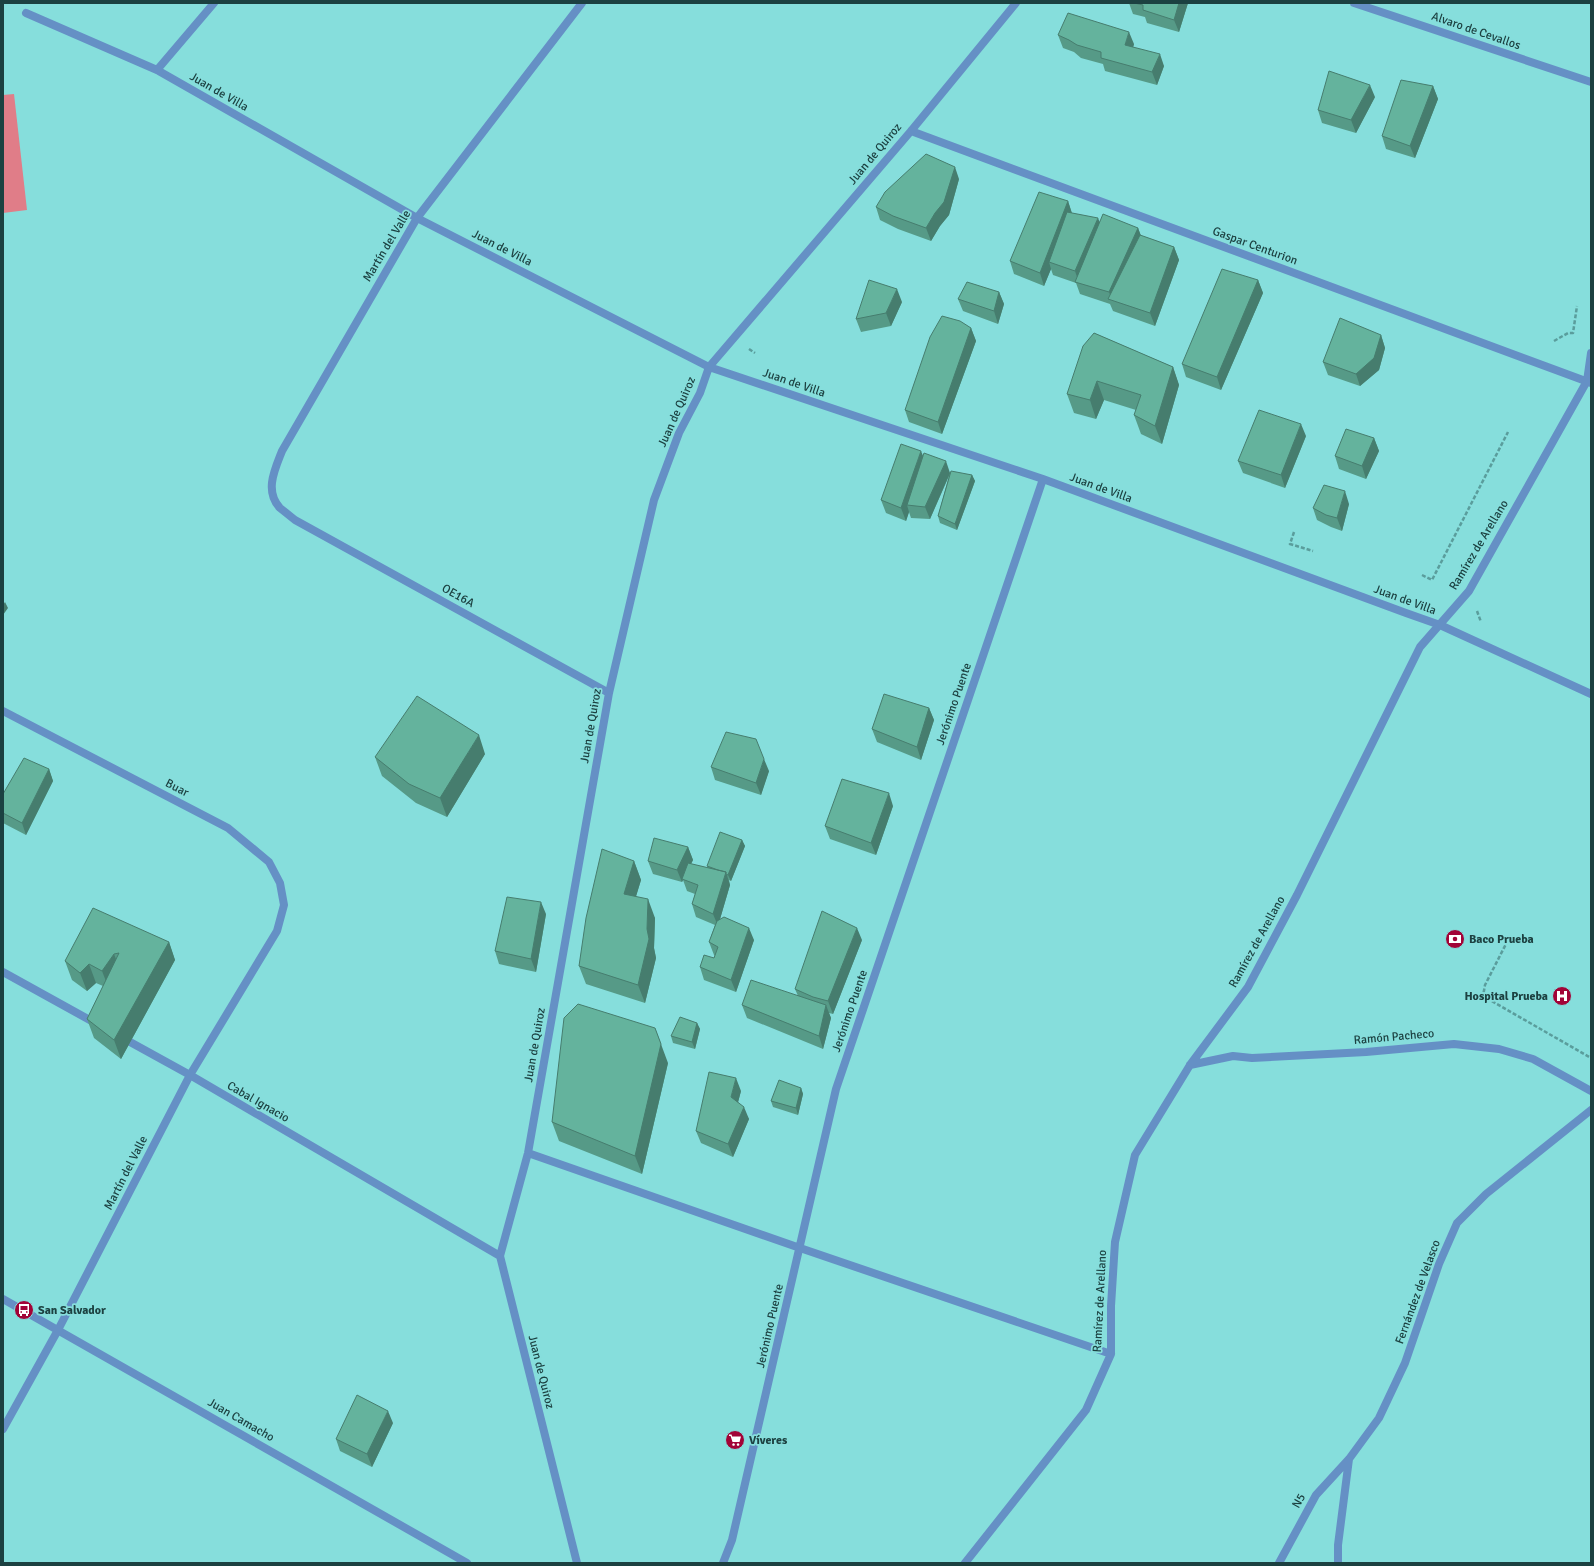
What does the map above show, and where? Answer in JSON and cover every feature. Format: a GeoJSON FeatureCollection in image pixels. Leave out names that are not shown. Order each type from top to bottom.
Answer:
{"type":"FeatureCollection","features":[{"type":"Feature","properties":{"kind":"street"},"geometry":{"type":"LineString","coordinates":[[157,70],[214,3]]}},
{"type":"Feature","properties":{"kind":"street","name":"Martín del Valle"},"geometry":{"type":"LineString","coordinates":[[295,520],[279,507],[273,497],[271,480],[282,450],[417,218],[582,3]]}},
{"type":"Feature","properties":{"kind":"street","name":"Juan de Quiroz"},"geometry":{"type":"LineString","coordinates":[[577,1563],[500,1256],[528,1153],[609,693],[654,500],[679,433],[700,393],[709,367],[911,131],[1016,3]]}},
{"type":"Feature","properties":{"kind":"street","name":"Alvaro de Cevallos"},"geometry":{"type":"LineString","coordinates":[[1354,3],[1591,82]]}},
{"type":"Feature","properties":{"kind":"street","name":"Juan de Villa"},"geometry":{"type":"LineString","coordinates":[[26,13],[157,70],[417,218],[709,367],[1043,479],[1440,625],[1591,694]]}},
{"type":"Feature","properties":{"kind":"street","name":"Gaspar Centurion"},"geometry":{"type":"LineString","coordinates":[[911,131],[1589,382]]}},
{"type":"Feature","properties":{"kind":"street","name":"Ramírez de Arellano"},"geometry":{"type":"LineString","coordinates":[[965,1563],[1086,1410],[1111,1354],[1110,1306],[1115,1242],[1135,1155],[1190,1065],[1248,987],[1297,895],[1420,648],[1469,591],[1589,382],[1591,353]]}},
{"type":"Feature","properties":{"kind":"street","name":"Jerónimo Puente"},"geometry":{"type":"LineString","coordinates":[[723,1563],[732,1540],[836,1089],[1043,479]]}},
{"type":"Feature","properties":{"kind":"street","name":"OE16A"},"geometry":{"type":"LineString","coordinates":[[295,520],[609,693]]}},
{"type":"Feature","properties":{"kind":"street","name":"Buar"},"geometry":{"type":"LineString","coordinates":[[3,711],[228,828],[269,862],[280,883],[284,905],[277,931]]}},
{"type":"Feature","properties":{"kind":"street","name":"Martín del Valle"},"geometry":{"type":"LineString","coordinates":[[3,1429],[58,1330],[190,1076],[277,931]]}},
{"type":"Feature","properties":{"kind":"street","name":"Cabal Ignacio"},"geometry":{"type":"LineString","coordinates":[[3,972],[190,1076],[500,1256]]}},
{"type":"Feature","properties":{"kind":"street","name":"Ramón Pacheco"},"geometry":{"type":"LineString","coordinates":[[1190,1065],[1233,1056],[1252,1058],[1358,1053],[1454,1044],[1499,1049],[1533,1059],[1591,1091]]}},
{"type":"Feature","properties":{"kind":"street","name":"Fernández de Velasco"},"geometry":{"type":"LineString","coordinates":[[1349,1459],[1379,1418],[1405,1363],[1438,1264],[1458,1223],[1486,1194],[1591,1110]]}},
{"type":"Feature","properties":{"kind":"street"},"geometry":{"type":"LineString","coordinates":[[528,1153],[1111,1354]]}},
{"type":"Feature","properties":{"kind":"street","name":"Juan Camacho"},"geometry":{"type":"LineString","coordinates":[[3,1299],[467,1563]]}},
{"type":"Feature","properties":{"kind":"street"},"geometry":{"type":"LineString","coordinates":[[1338,1563],[1338,1545],[1349,1459]]}},
{"type":"Feature","properties":{"kind":"street","name":"N5"},"geometry":{"type":"LineString","coordinates":[[1279,1563],[1316,1495],[1349,1459]]}},
{"type":"Feature","properties":{"kind":"path"},"geometry":{"type":"LineString","coordinates":[[1554,341],[1568,333],[1573,332],[1577,306]]}},
{"type":"Feature","properties":{"kind":"path"},"geometry":{"type":"LineString","coordinates":[[1422,574],[1432,580],[1508,432]]}},
{"type":"Feature","properties":{"kind":"path"},"geometry":{"type":"LineString","coordinates":[[1294,532],[1290,544],[1313,551]]}},
{"type":"Feature","properties":{"kind":"path"},"geometry":{"type":"LineString","coordinates":[[1477,611],[1481,622]]}},
{"type":"Feature","properties":{"kind":"path"},"geometry":{"type":"LineString","coordinates":[[1508,940],[1485,985],[1483,996],[1591,1058]]}},
{"type":"Feature","properties":{"kind":"shaded area"},"geometry":{"type":"Polygon","coordinates":[[[14,94],[27,210],[3,213],[3,95],[14,94]]]}},
{"type":"Feature","properties":{"kind":"building"},"geometry":{"type":"Polygon","coordinates":[[[1134,3],[1179,3],[1174,20],[1143,10],[1143,5],[1134,3]]]}},
{"type":"Feature","properties":{"kind":"building"},"geometry":{"type":"Polygon","coordinates":[[[1068,13],[1129,32],[1125,45],[1160,54],[1152,72],[1101,58],[1101,52],[1077,45],[1058,35],[1068,13]]]}},
{"type":"Feature","properties":{"kind":"building"},"geometry":{"type":"Polygon","coordinates":[[[1329,71],[1370,85],[1351,120],[1318,110],[1329,71]]]}},
{"type":"Feature","properties":{"kind":"building"},"geometry":{"type":"Polygon","coordinates":[[[1401,80],[1433,86],[1410,146],[1382,136],[1401,80]]]}},
{"type":"Feature","properties":{"kind":"building"},"geometry":{"type":"Polygon","coordinates":[[[926,154],[955,167],[944,202],[926,228],[893,216],[876,207],[885,192],[926,154]]]}},
{"type":"Feature","properties":{"kind":"building"},"geometry":{"type":"Polygon","coordinates":[[[1039,192],[1068,201],[1040,273],[1010,261],[1039,192]]]}},
{"type":"Feature","properties":{"kind":"building"},"geometry":{"type":"Polygon","coordinates":[[[1067,212],[1098,218],[1075,271],[1049,262],[1067,212]]]}},
{"type":"Feature","properties":{"kind":"building"},"geometry":{"type":"Polygon","coordinates":[[[1103,214],[1138,228],[1109,292],[1075,282],[1103,214]]]}},
{"type":"Feature","properties":{"kind":"building"},"geometry":{"type":"Polygon","coordinates":[[[1140,235],[1174,247],[1150,313],[1108,299],[1140,235]]]}},
{"type":"Feature","properties":{"kind":"building"},"geometry":{"type":"Polygon","coordinates":[[[1222,269],[1258,280],[1217,377],[1182,364],[1222,269]]]}},
{"type":"Feature","properties":{"kind":"building"},"geometry":{"type":"Polygon","coordinates":[[[869,280],[897,289],[886,313],[856,319],[869,280]]]}},
{"type":"Feature","properties":{"kind":"building"},"geometry":{"type":"Polygon","coordinates":[[[967,282],[999,292],[994,311],[958,299],[967,282]]]}},
{"type":"Feature","properties":{"kind":"building"},"geometry":{"type":"Polygon","coordinates":[[[942,316],[960,321],[971,328],[938,422],[905,410],[930,337],[942,316]]]}},
{"type":"Feature","properties":{"kind":"building"},"geometry":{"type":"Polygon","coordinates":[[[1340,318],[1381,335],[1374,358],[1356,374],[1323,362],[1340,318]]]}},
{"type":"Feature","properties":{"kind":"building"},"geometry":{"type":"Polygon","coordinates":[[[1094,333],[1173,367],[1155,426],[1134,415],[1141,395],[1097,381],[1090,400],[1067,394],[1083,346],[1094,333]]]}},
{"type":"Feature","properties":{"kind":"building"},"geometry":{"type":"Polygon","coordinates":[[[1259,410],[1301,424],[1281,475],[1238,461],[1259,410]]]}},
{"type":"Feature","properties":{"kind":"building"},"geometry":{"type":"Polygon","coordinates":[[[1346,429],[1374,438],[1362,466],[1335,456],[1346,429]]]}},
{"type":"Feature","properties":{"kind":"building"},"geometry":{"type":"Polygon","coordinates":[[[901,444],[921,451],[901,508],[881,500],[901,444]]]}},
{"type":"Feature","properties":{"kind":"building"},"geometry":{"type":"Polygon","coordinates":[[[924,453],[946,461],[925,507],[907,505],[924,453]]]}},
{"type":"Feature","properties":{"kind":"building"},"geometry":{"type":"Polygon","coordinates":[[[951,471],[972,475],[955,524],[938,516],[951,471]]]}},
{"type":"Feature","properties":{"kind":"building"},"geometry":{"type":"Polygon","coordinates":[[[1324,485],[1345,491],[1337,518],[1326,515],[1313,508],[1324,485]]]}},
{"type":"Feature","properties":{"kind":"building"},"geometry":{"type":"Polygon","coordinates":[[[884,694],[929,708],[917,747],[872,729],[884,694]]]}},
{"type":"Feature","properties":{"kind":"building"},"geometry":{"type":"Polygon","coordinates":[[[417,696],[479,735],[440,798],[409,784],[375,757],[417,696]]]}},
{"type":"Feature","properties":{"kind":"building"},"geometry":{"type":"Polygon","coordinates":[[[726,732],[756,739],[764,759],[756,783],[711,767],[726,732]]]}},
{"type":"Feature","properties":{"kind":"building"},"geometry":{"type":"Polygon","coordinates":[[[24,758],[49,769],[22,823],[3,813],[3,794],[24,758]]]}},
{"type":"Feature","properties":{"kind":"building"},"geometry":{"type":"Polygon","coordinates":[[[842,779],[889,793],[871,843],[825,826],[842,779]]]}},
{"type":"Feature","properties":{"kind":"building"},"geometry":{"type":"Polygon","coordinates":[[[720,832],[742,840],[728,875],[726,872],[707,866],[720,832]]]}},
{"type":"Feature","properties":{"kind":"building"},"geometry":{"type":"Polygon","coordinates":[[[654,838],[688,847],[677,870],[648,861],[654,838]]]}},
{"type":"Feature","properties":{"kind":"building"},"geometry":{"type":"Polygon","coordinates":[[[602,849],[634,861],[624,894],[648,899],[647,929],[649,939],[638,985],[579,966],[586,918],[602,849]]]}},
{"type":"Feature","properties":{"kind":"building"},"geometry":{"type":"Polygon","coordinates":[[[688,863],[726,872],[713,914],[692,904],[698,885],[682,879],[688,863]]]}},
{"type":"Feature","properties":{"kind":"building"},"geometry":{"type":"Polygon","coordinates":[[[507,897],[541,902],[531,959],[495,951],[507,897]]]}},
{"type":"Feature","properties":{"kind":"building"},"geometry":{"type":"Polygon","coordinates":[[[93,908],[169,942],[114,1040],[87,1019],[119,953],[114,954],[102,971],[89,964],[80,973],[65,961],[93,908]]]}},
{"type":"Feature","properties":{"kind":"building"},"geometry":{"type":"Polygon","coordinates":[[[822,911],[857,928],[828,1001],[813,997],[795,989],[822,911]]]}},
{"type":"Feature","properties":{"kind":"building"},"geometry":{"type":"Polygon","coordinates":[[[724,917],[749,928],[731,980],[700,967],[704,955],[714,958],[718,947],[709,942],[717,921],[724,917]]]}},
{"type":"Feature","properties":{"kind":"building"},"geometry":{"type":"Polygon","coordinates":[[[751,980],[826,1005],[819,1036],[742,1005],[751,980]]]}},
{"type":"Feature","properties":{"kind":"building"},"geometry":{"type":"Polygon","coordinates":[[[578,1004],[655,1028],[661,1044],[635,1156],[552,1122],[564,1018],[578,1004]]]}},
{"type":"Feature","properties":{"kind":"building"},"geometry":{"type":"Polygon","coordinates":[[[680,1017],[697,1023],[692,1042],[671,1036],[680,1017]]]}},
{"type":"Feature","properties":{"kind":"building"},"geometry":{"type":"Polygon","coordinates":[[[709,1072],[736,1078],[731,1097],[744,1107],[728,1144],[696,1131],[709,1072]]]}},
{"type":"Feature","properties":{"kind":"building"},"geometry":{"type":"Polygon","coordinates":[[[779,1080],[801,1088],[796,1108],[771,1101],[779,1080]]]}},
{"type":"Feature","properties":{"kind":"building"},"geometry":{"type":"Polygon","coordinates":[[[357,1395],[388,1411],[367,1454],[336,1439],[357,1395]]]}},
{"type":"Feature","properties":{"kind":"place","name":"Baco Prueba"},"geometry":{"type":"Point","coordinates":[1455,939]}},
{"type":"Feature","properties":{"kind":"place","name":"Hospital Prueba"},"geometry":{"type":"Point","coordinates":[1562,996]}},
{"type":"Feature","properties":{"kind":"place","name":"San Salvador"},"geometry":{"type":"Point","coordinates":[24,1310]}},
{"type":"Feature","properties":{"kind":"place","name":"Víveres"},"geometry":{"type":"Point","coordinates":[735,1440]}}]}
